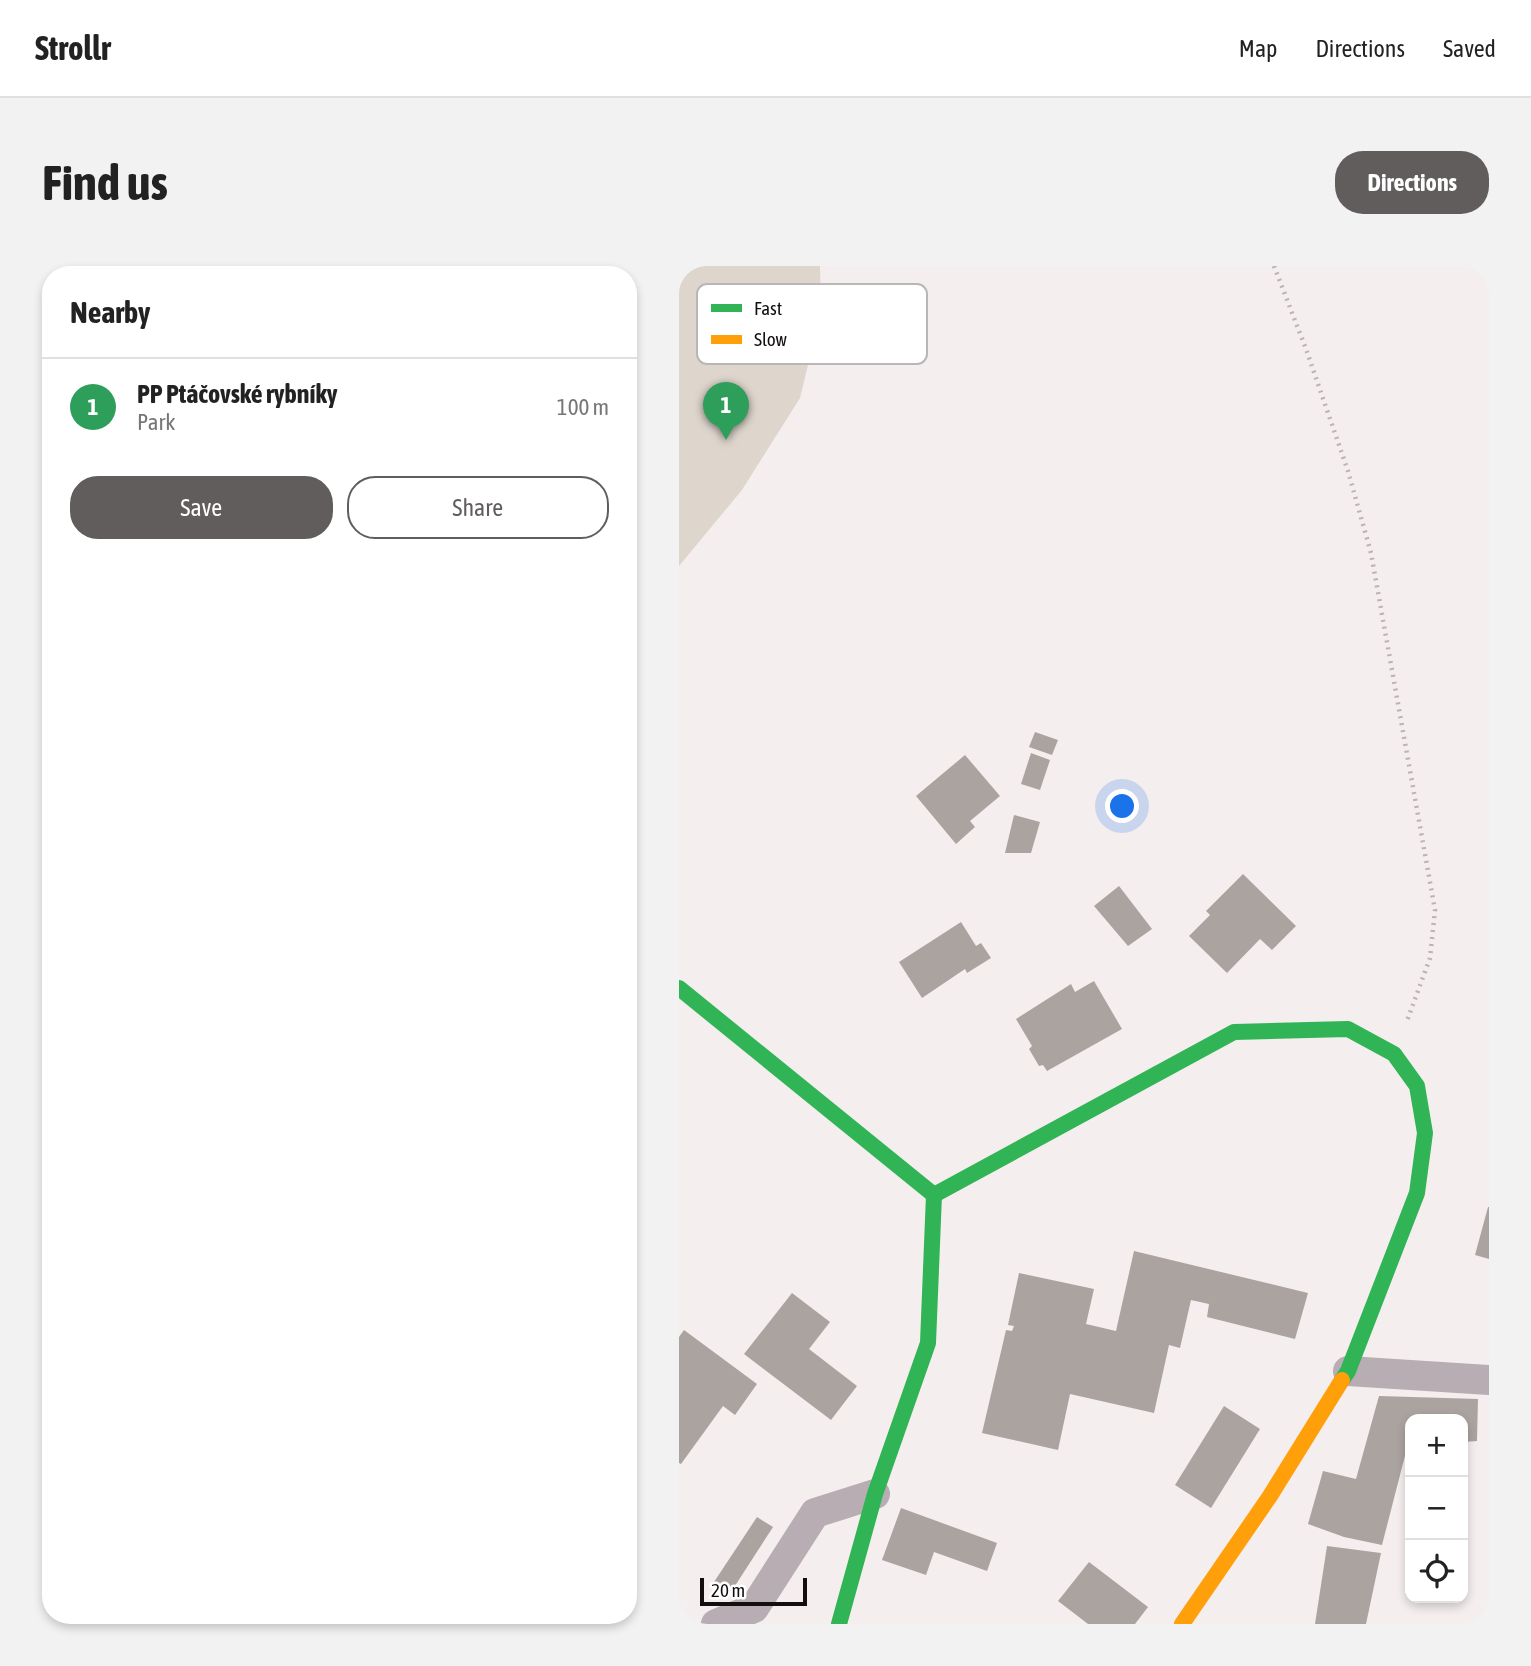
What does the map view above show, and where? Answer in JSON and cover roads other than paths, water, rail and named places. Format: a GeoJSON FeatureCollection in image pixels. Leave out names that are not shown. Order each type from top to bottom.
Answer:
{"type":"FeatureCollection","features":[{"type":"Feature","properties":{"kind":"street"},"geometry":{"type":"LineString","coordinates":[[679,988],[934,1195]]}},
{"type":"Feature","properties":{"kind":"street"},"geometry":{"type":"LineString","coordinates":[[934,1195],[1234,1032],[1348,1029],[1394,1054],[1417,1086],[1425,1133],[1417,1193],[1348,1371],[1270,1496],[1182,1624]]}},
{"type":"Feature","properties":{"kind":"street"},"geometry":{"type":"LineString","coordinates":[[839,1624],[875,1494],[928,1343],[934,1195]]}},
{"type":"Feature","properties":{"kind":"street"},"geometry":{"type":"LineString","coordinates":[[1348,1371],[1489,1380]]}},
{"type":"Feature","properties":{"kind":"street"},"geometry":{"type":"LineString","coordinates":[[716,1624],[754,1608],[815,1513],[875,1494]]}},
{"type":"Feature","properties":{"kind":"place","name":"PP Ptáčovské rybníky"},"geometry":{"type":"Point","coordinates":[726,440]}}]}
